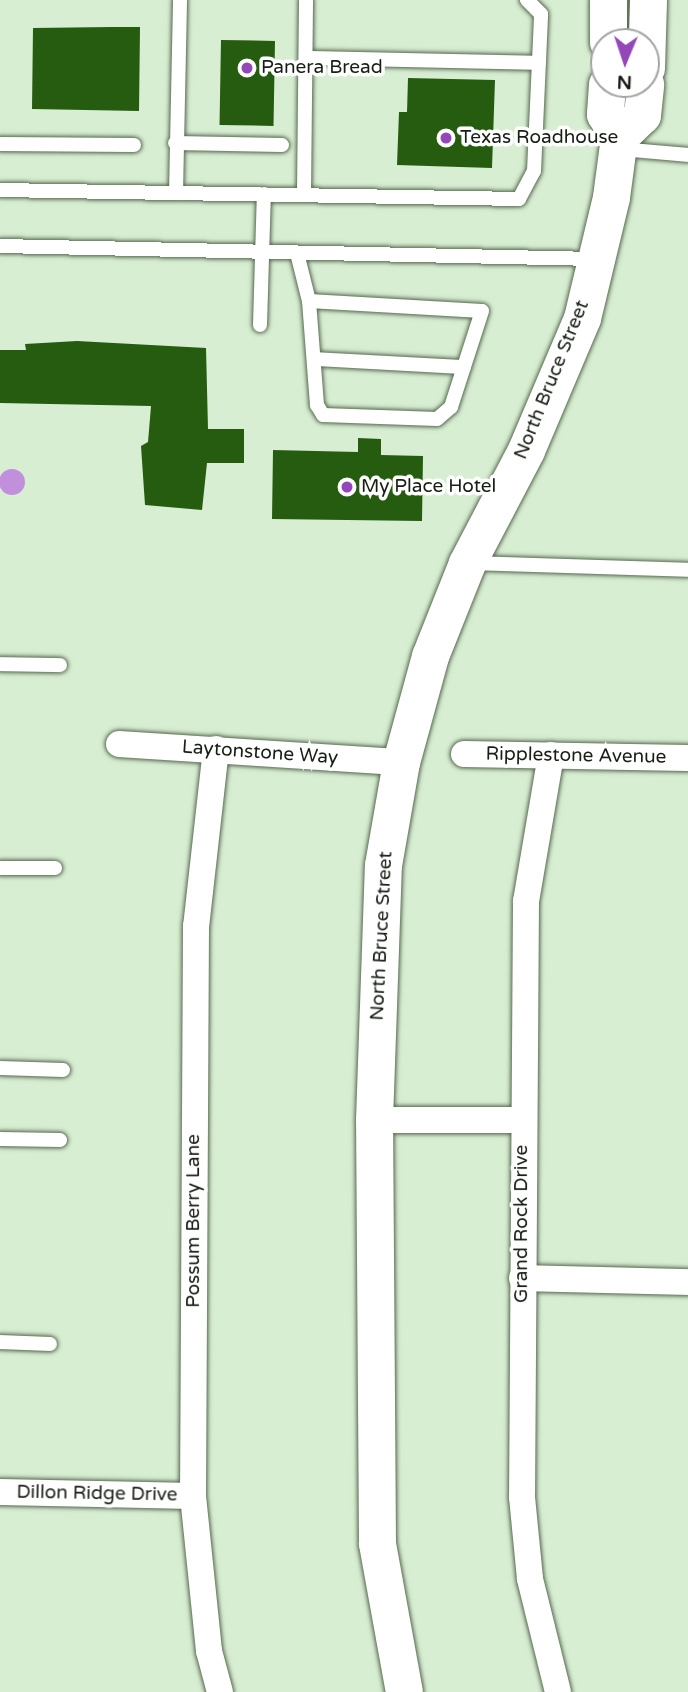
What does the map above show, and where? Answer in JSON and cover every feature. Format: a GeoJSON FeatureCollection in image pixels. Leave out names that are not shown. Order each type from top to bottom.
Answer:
{"type":"FeatureCollection","features":[{"type":"Feature","properties":{"kind":"street"},"geometry":{"type":"LineString","coordinates":[[608,0],[608,28]]}},
{"type":"Feature","properties":{"kind":"street"},"geometry":{"type":"LineString","coordinates":[[647,28],[648,0]]}},
{"type":"Feature","properties":{"kind":"street"},"geometry":{"type":"LineString","coordinates":[[606,98],[605,114],[618,143],[642,115],[644,98]]}},
{"type":"Feature","properties":{"kind":"street","name":"North Bruce Street"},"geometry":{"type":"LineString","coordinates":[[404,1692],[377,1543],[374,1120],[383,865],[401,762],[430,656],[467,563],[526,450],[582,317],[618,143]]}},
{"type":"Feature","properties":{"kind":"street","name":"Laytonstone Way"},"geometry":{"type":"LineString","coordinates":[[119,744],[401,762]]}},
{"type":"Feature","properties":{"kind":"street","name":"Possum Berry Lane"},"geometry":{"type":"LineString","coordinates":[[216,749],[196,926],[194,1496],[209,1651],[220,1692]]}},
{"type":"Feature","properties":{"kind":"street","name":"Ripplestone Avenue"},"geometry":{"type":"LineString","coordinates":[[464,754],[688,758]]}},
{"type":"Feature","properties":{"kind":"street","name":"Grand Rock Drive"},"geometry":{"type":"LineString","coordinates":[[551,755],[526,901],[522,1497],[530,1579],[558,1692]]}},
{"type":"Feature","properties":{"kind":"street"},"geometry":{"type":"LineString","coordinates":[[374,1120],[523,1120]]}},
{"type":"Feature","properties":{"kind":"street"},"geometry":{"type":"LineString","coordinates":[[522,1278],[688,1282]]}},
{"type":"Feature","properties":{"kind":"street","name":"Dillon Ridge Drive"},"geometry":{"type":"LineString","coordinates":[[0,1492],[194,1496]]}},
{"type":"Feature","properties":{"kind":"lane"},"geometry":{"type":"LineString","coordinates":[[176,193],[180,0]]}},
{"type":"Feature","properties":{"kind":"lane"},"geometry":{"type":"LineString","coordinates":[[304,194],[306,0]]}},
{"type":"Feature","properties":{"kind":"lane"},"geometry":{"type":"LineString","coordinates":[[0,190],[519,199],[534,171],[541,15],[527,0]]}},
{"type":"Feature","properties":{"kind":"lane"},"geometry":{"type":"LineString","coordinates":[[306,58],[539,64]]}},
{"type":"Feature","properties":{"kind":"lane"},"geometry":{"type":"LineString","coordinates":[[176,143],[282,145]]}},
{"type":"Feature","properties":{"kind":"lane"},"geometry":{"type":"LineString","coordinates":[[618,143],[688,155]]}},
{"type":"Feature","properties":{"kind":"lane"},"geometry":{"type":"LineString","coordinates":[[0,144],[134,145]]}},
{"type":"Feature","properties":{"kind":"lane"},"geometry":{"type":"LineString","coordinates":[[260,325],[264,194]]}},
{"type":"Feature","properties":{"kind":"lane"},"geometry":{"type":"LineString","coordinates":[[0,246],[596,259]]}},
{"type":"Feature","properties":{"kind":"lane"},"geometry":{"type":"LineString","coordinates":[[297,253],[309,301],[317,405],[323,415],[437,419],[451,407],[482,311],[309,301]]}},
{"type":"Feature","properties":{"kind":"lane"},"geometry":{"type":"LineString","coordinates":[[315,359],[464,367]]}},
{"type":"Feature","properties":{"kind":"lane"},"geometry":{"type":"LineString","coordinates":[[467,563],[688,570]]}},
{"type":"Feature","properties":{"kind":"lane"},"geometry":{"type":"LineString","coordinates":[[0,664],[60,665]]}},
{"type":"Feature","properties":{"kind":"lane"},"geometry":{"type":"LineString","coordinates":[[0,868],[55,868]]}},
{"type":"Feature","properties":{"kind":"lane"},"geometry":{"type":"LineString","coordinates":[[0,1068],[63,1070]]}},
{"type":"Feature","properties":{"kind":"lane"},"geometry":{"type":"LineString","coordinates":[[0,1139],[60,1140]]}},
{"type":"Feature","properties":{"kind":"lane"},"geometry":{"type":"LineString","coordinates":[[0,1342],[50,1344]]}},
{"type":"Feature","properties":{"kind":"shaded area"},"geometry":{"type":"Polygon","coordinates":[[[12,469],[21,473],[25,482],[21,491],[12,495],[3,491],[-1,482],[3,473],[12,469]]]}},
{"type":"Feature","properties":{"kind":"building"},"geometry":{"type":"Polygon","coordinates":[[[140,27],[139,111],[32,109],[33,28],[140,27]]]}},
{"type":"Feature","properties":{"kind":"building","name":"Panera Bread"},"geometry":{"type":"Polygon","coordinates":[[[221,40],[275,41],[274,126],[220,125],[221,40]]]}},
{"type":"Feature","properties":{"kind":"building","name":"Texas Roadhouse"},"geometry":{"type":"Polygon","coordinates":[[[408,78],[495,80],[492,168],[397,165],[399,112],[407,112],[408,78]]]}},
{"type":"Feature","properties":{"kind":"building"},"geometry":{"type":"Polygon","coordinates":[[[77,341],[206,348],[208,429],[244,429],[244,463],[207,463],[202,510],[145,505],[141,446],[148,442],[151,406],[0,403],[0,350],[26,350],[25,344],[77,341]]]}},
{"type":"Feature","properties":{"kind":"building","name":"My Place Hotel"},"geometry":{"type":"Polygon","coordinates":[[[358,438],[381,439],[381,455],[423,456],[422,521],[272,519],[273,450],[358,452],[358,438]]]}},
{"type":"Feature","properties":{"kind":"place","name":"Panera Bread"},"geometry":{"type":"Point","coordinates":[247,68]}},
{"type":"Feature","properties":{"kind":"place","name":"Texas Roadhouse"},"geometry":{"type":"Point","coordinates":[446,138]}},
{"type":"Feature","properties":{"kind":"place","name":"My Place Hotel"},"geometry":{"type":"Point","coordinates":[347,487]}}]}
